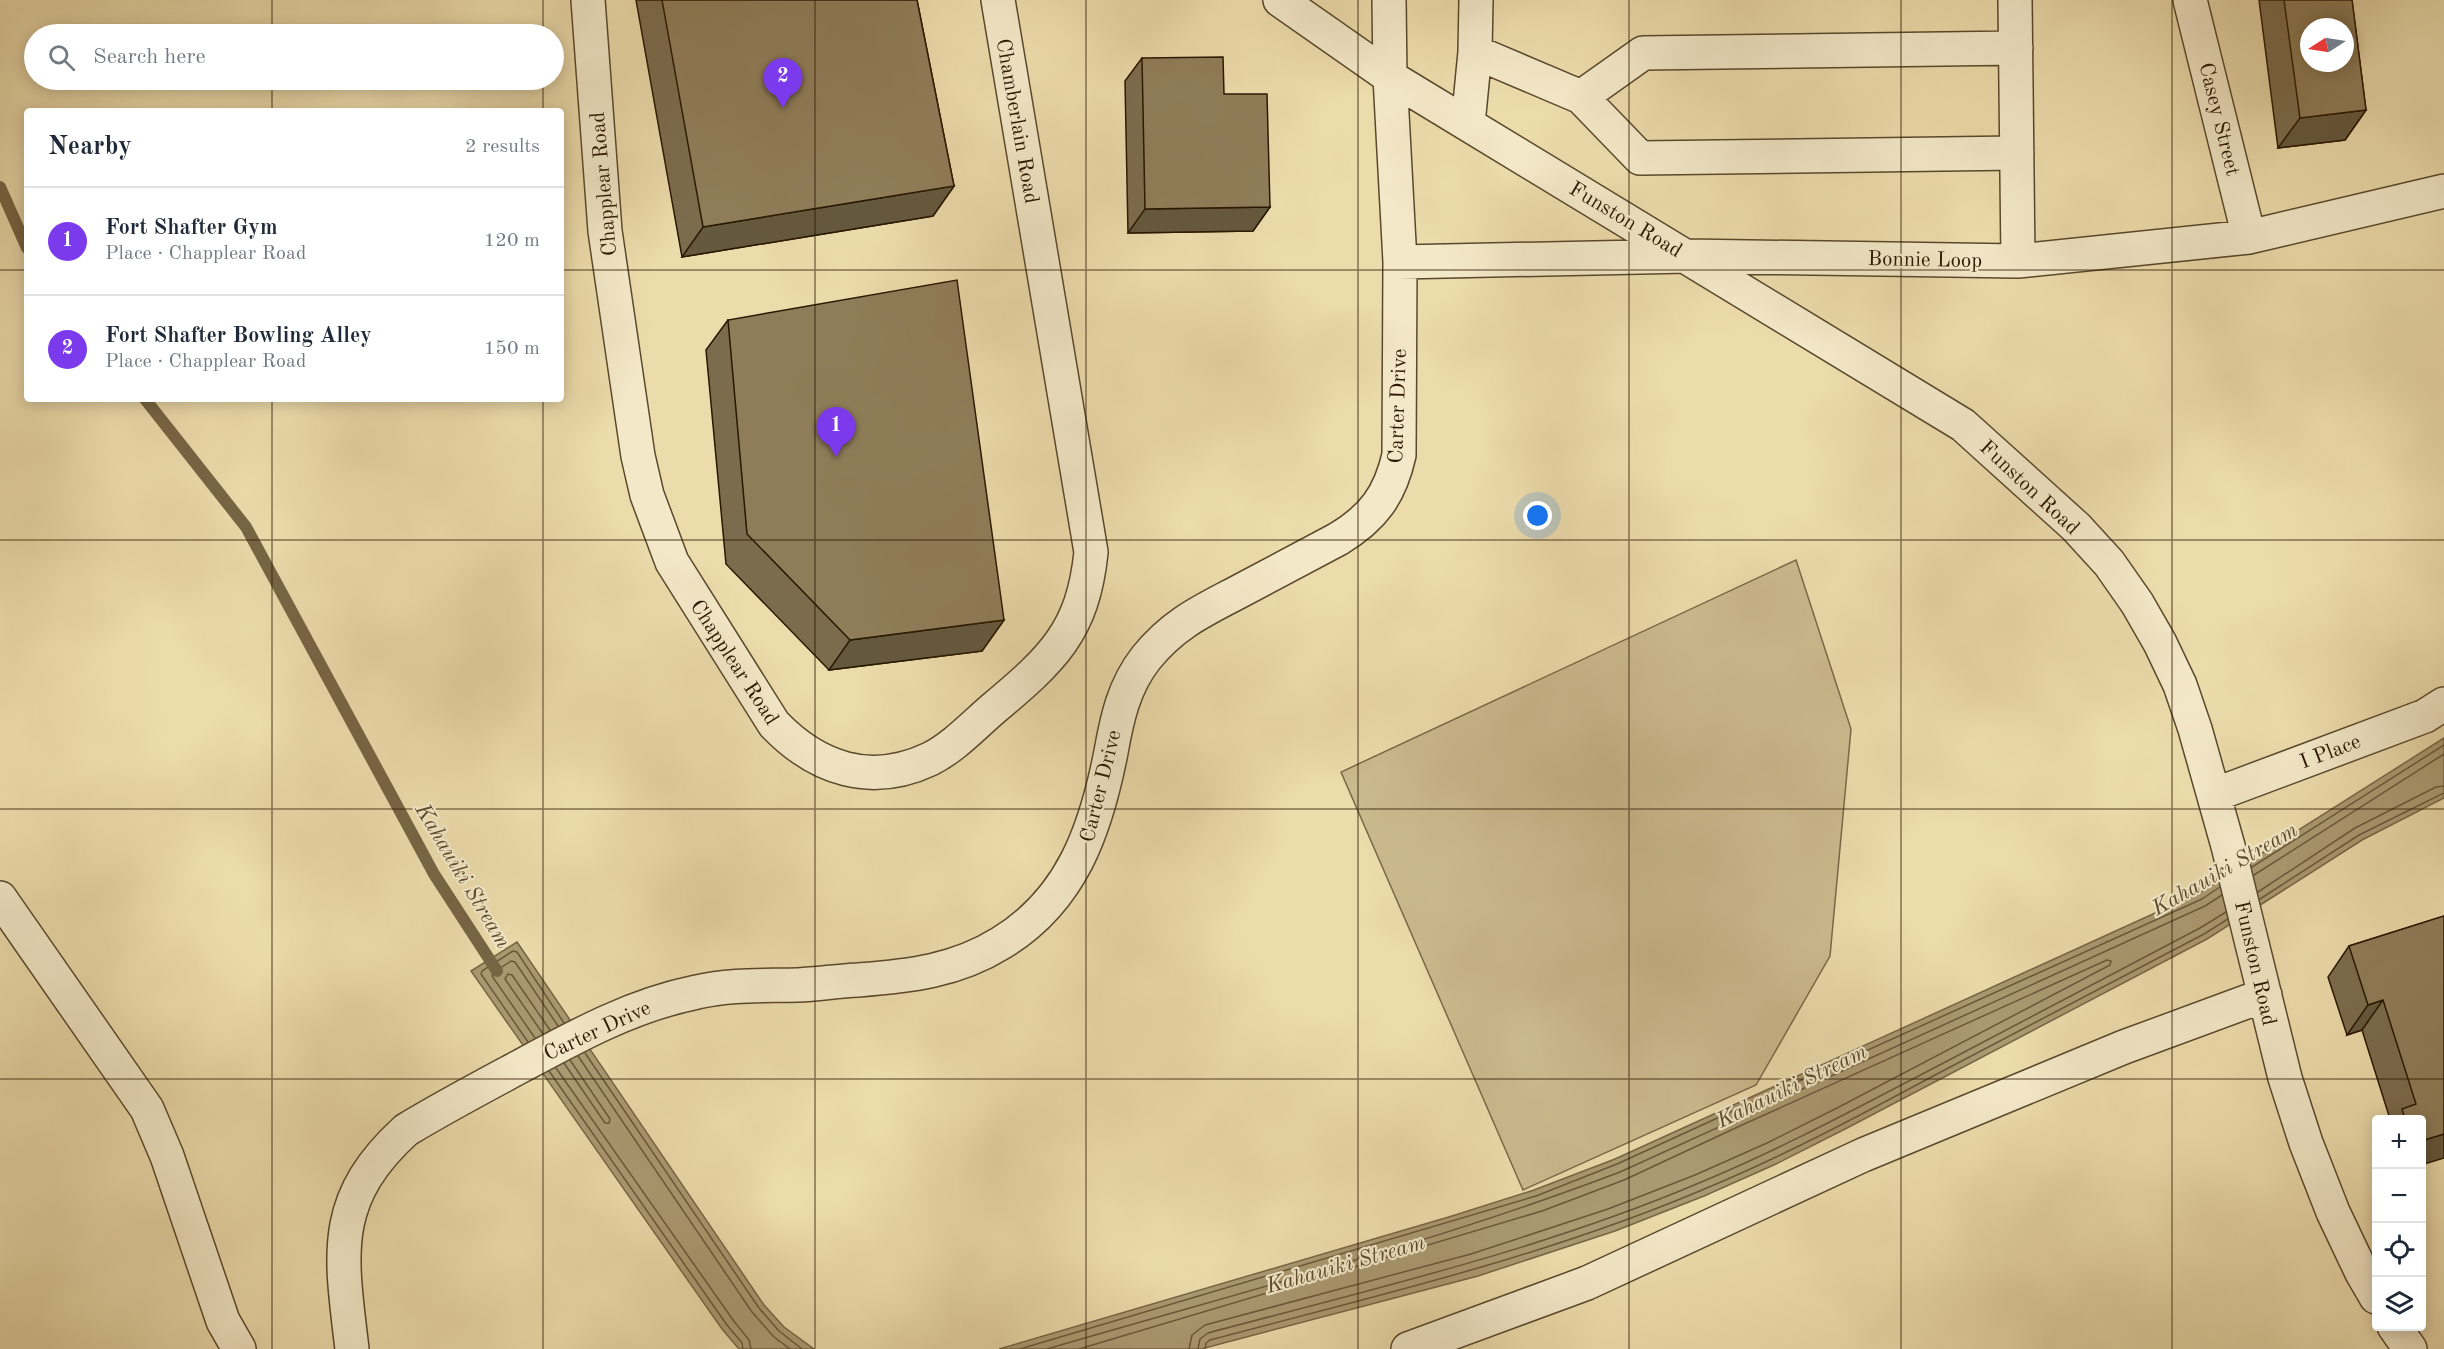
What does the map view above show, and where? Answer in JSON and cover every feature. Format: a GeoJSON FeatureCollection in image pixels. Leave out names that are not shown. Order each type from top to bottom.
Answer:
{"type":"FeatureCollection","features":[{"type":"Feature","properties":{"kind":"street","name":"Chapplear Road"},"geometry":{"type":"LineString","coordinates":[[588,0],[605,231],[638,456],[647,495],[672,562],[774,724],[791,742],[811,756],[834,766],[858,771],[883,772],[908,767],[931,758],[951,745],[1039,670],[1056,652],[1080,609],[1088,581],[1091,552],[1039,243]]}},
{"type":"Feature","properties":{"kind":"street","name":"Chamberlain Road"},"geometry":{"type":"LineString","coordinates":[[998,0],[1039,243]]}},
{"type":"Feature","properties":{"kind":"street","name":"Funston Road"},"geometry":{"type":"LineString","coordinates":[[1280,0],[1390,77],[1963,425],[2076,527],[2114,571],[2137,603],[2180,685],[2228,846],[2276,1049],[2306,1143],[2333,1212],[2372,1290]]}},
{"type":"Feature","properties":{"kind":"street","name":"Carter Drive"},"geometry":{"type":"LineString","coordinates":[[352,1349],[343,1257],[345,1228],[353,1200],[366,1174],[384,1150],[406,1130],[585,1031],[622,1014],[659,1001],[698,991],[731,986],[798,985],[914,976],[946,969],[976,958],[1004,942],[1030,922],[1051,901],[1069,876],[1083,850],[1095,821],[1121,703],[1131,681],[1145,660],[1180,623],[1202,609],[1356,528],[1371,514],[1384,497],[1394,477],[1399,454],[1400,262],[1390,77],[1389,0]]}},
{"type":"Feature","properties":{"kind":"street"},"geometry":{"type":"LineString","coordinates":[[1468,124],[1475,51],[1476,0]]}},
{"type":"Feature","properties":{"kind":"street"},"geometry":{"type":"LineString","coordinates":[[2015,0],[2018,261]]}},
{"type":"Feature","properties":{"kind":"street","name":"Casey Street"},"geometry":{"type":"LineString","coordinates":[[2190,0],[2249,237]]}},
{"type":"Feature","properties":{"kind":"street"},"geometry":{"type":"LineString","coordinates":[[1581,97],[1643,53],[2016,48]]}},
{"type":"Feature","properties":{"kind":"street"},"geometry":{"type":"LineString","coordinates":[[1475,51],[1581,97],[1640,158],[2017,153]]}},
{"type":"Feature","properties":{"kind":"street","name":"Bonnie Loop"},"geometry":{"type":"LineString","coordinates":[[1400,262],[1687,256],[2018,261],[2249,237],[2444,191]]}},
{"type":"Feature","properties":{"kind":"street","name":"I Place"},"geometry":{"type":"LineString","coordinates":[[2214,795],[2425,716],[2444,704]]}},
{"type":"Feature","properties":{"kind":"street"},"geometry":{"type":"LineString","coordinates":[[0,898],[147,1108],[167,1156],[223,1321],[239,1349]]}},
{"type":"Feature","properties":{"kind":"street"},"geometry":{"type":"LineString","coordinates":[[1408,1349],[1587,1283],[1863,1155],[2124,1047],[2265,995]]}},
{"type":"Feature","properties":{"kind":"street"},"geometry":{"type":"LineString","coordinates":[[2397,1331],[2410,1349]]}},
{"type":"Feature","properties":{"kind":"shaded area"},"geometry":{"type":"Polygon","coordinates":[[[1796,560],[1851,729],[1830,956],[1756,1085],[1523,1190],[1341,772],[1796,560]]]}},
{"type":"Feature","properties":{"kind":"water"},"geometry":{"type":"Polygon","coordinates":[[[2444,738],[2444,798],[2362,840],[2207,939],[1847,1128],[1776,1164],[1704,1196],[1615,1231],[1478,1276],[1201,1349],[999,1349],[1452,1216],[1534,1190],[1615,1159],[2199,893],[2444,738]]]}},
{"type":"Feature","properties":{"kind":"water"},"geometry":{"type":"Polygon","coordinates":[[[517,942],[764,1305],[784,1327],[814,1349],[739,1349],[722,1329],[471,971],[517,942]]]}},
{"type":"Feature","properties":{"kind":"building"},"geometry":{"type":"Polygon","coordinates":[[[662,0],[917,0],[954,186],[703,227],[662,0]]]}},
{"type":"Feature","properties":{"kind":"building"},"geometry":{"type":"Polygon","coordinates":[[[2284,0],[2352,0],[2366,110],[2300,118],[2284,0]]]}},
{"type":"Feature","properties":{"kind":"building"},"geometry":{"type":"Polygon","coordinates":[[[1223,57],[1224,94],[1267,94],[1270,207],[1145,209],[1142,58],[1223,57]]]}},
{"type":"Feature","properties":{"kind":"building"},"geometry":{"type":"Polygon","coordinates":[[[957,280],[1004,620],[850,640],[747,534],[728,320],[957,280]]]}},
{"type":"Feature","properties":{"kind":"building"},"geometry":{"type":"Polygon","coordinates":[[[2444,916],[2444,1134],[2426,1139],[2426,1115],[2404,1115],[2402,1109],[2416,1104],[2383,1000],[2368,1005],[2349,946],[2444,916]]]}},
{"type":"Feature","properties":{"kind":"waterway","name":"Kahauiki Stream"},"geometry":{"type":"LineString","coordinates":[[0,187],[24,241]]}},
{"type":"Feature","properties":{"kind":"waterway","name":"Kahauiki Stream"},"geometry":{"type":"LineString","coordinates":[[147,402],[246,527],[434,874],[497,971]]}},
{"type":"Feature","properties":{"kind":"place","name":"Fort Shafter Bowling Alley"},"geometry":{"type":"Point","coordinates":[783,108]}},
{"type":"Feature","properties":{"kind":"place","name":"Fort Shafter Gym"},"geometry":{"type":"Point","coordinates":[836,457]}}]}
